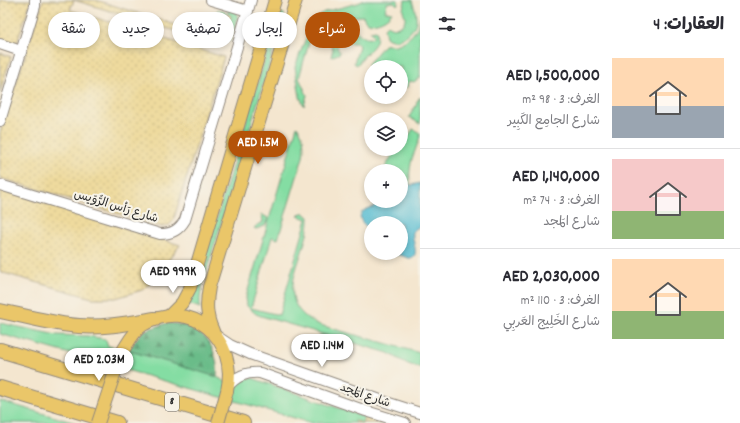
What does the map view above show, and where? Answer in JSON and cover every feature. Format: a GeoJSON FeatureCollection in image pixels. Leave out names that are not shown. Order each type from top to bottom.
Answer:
{"type":"FeatureCollection","features":[{"type":"Feature","properties":{"kind":"highway"},"geometry":{"type":"LineString","coordinates":[[0,311],[77,326],[110,326],[155,319]]}},
{"type":"Feature","properties":{"kind":"highway","name":"8"},"geometry":{"type":"LineString","coordinates":[[0,350],[243,423]]}},
{"type":"Feature","properties":{"kind":"highway"},"geometry":{"type":"LineString","coordinates":[[0,388],[117,423]]}},
{"type":"Feature","properties":{"kind":"main road"},"geometry":{"type":"LineString","coordinates":[[169,316],[182,303],[190,288],[275,0]]}},
{"type":"Feature","properties":{"kind":"main road"},"geometry":{"type":"LineString","coordinates":[[218,423],[227,388],[228,364],[226,353],[210,324],[206,308],[209,287],[296,0]]}},
{"type":"Feature","properties":{"kind":"main road"},"geometry":{"type":"LineString","coordinates":[[98,423],[124,349],[133,334],[142,326],[155,319],[169,316],[188,317],[201,322],[216,334]]}},
{"type":"Feature","properties":{"kind":"street"},"geometry":{"type":"LineString","coordinates":[[0,120],[35,6],[35,0]]}},
{"type":"Feature","properties":{"kind":"street"},"geometry":{"type":"LineString","coordinates":[[211,0],[248,11]]}},
{"type":"Feature","properties":{"kind":"street","name":"شارع رَأس الرُّوَيس"},"geometry":{"type":"LineString","coordinates":[[0,185],[160,234],[177,230],[185,220],[251,0]]}},
{"type":"Feature","properties":{"kind":"street"},"geometry":{"type":"LineString","coordinates":[[0,44],[21,51]]}},
{"type":"Feature","properties":{"kind":"street","name":"شارع المَجد"},"geometry":{"type":"LineString","coordinates":[[216,334],[230,345],[250,354],[420,413]]}},
{"type":"Feature","properties":{"kind":"street","name":"شارع المَجد"},"geometry":{"type":"LineString","coordinates":[[227,388],[239,376],[253,372],[260,373],[366,411],[405,423]]}},
{"type":"Feature","properties":{"kind":"green space"},"geometry":{"type":"Polygon","coordinates":[[[365,0],[398,0],[397,5],[394,2],[387,3],[385,11],[392,12],[384,19],[375,22],[368,23],[363,16],[360,16],[360,12],[324,12],[365,0]]]}},
{"type":"Feature","properties":{"kind":"green space"},"geometry":{"type":"Polygon","coordinates":[[[405,0],[412,0],[416,13],[416,22],[411,31],[404,37],[394,40],[390,39],[386,37],[384,28],[387,25],[395,28],[403,24],[405,18],[403,10],[405,0]]]}},
{"type":"Feature","properties":{"kind":"green space"},"geometry":{"type":"Polygon","coordinates":[[[228,8],[235,10],[238,18],[234,31],[234,12],[228,12],[228,8]]]}},
{"type":"Feature","properties":{"kind":"green space"},"geometry":{"type":"Polygon","coordinates":[[[217,10],[223,10],[225,12],[216,12],[217,10]]]}},
{"type":"Feature","properties":{"kind":"green space"},"geometry":{"type":"Polygon","coordinates":[[[420,17],[420,77],[414,82],[411,81],[408,83],[408,60],[371,60],[384,45],[396,45],[409,38],[415,31],[420,17]]]}},
{"type":"Feature","properties":{"kind":"green space"},"geometry":{"type":"Polygon","coordinates":[[[376,30],[376,42],[371,50],[357,65],[354,63],[358,48],[360,48],[360,34],[366,38],[371,38],[374,36],[370,31],[376,30]]]}},
{"type":"Feature","properties":{"kind":"green space"},"geometry":{"type":"Polygon","coordinates":[[[305,41],[305,48],[307,48],[299,78],[307,95],[304,106],[300,97],[295,67],[305,41]]]}},
{"type":"Feature","properties":{"kind":"green space"},"geometry":{"type":"Polygon","coordinates":[[[268,48],[274,48],[202,286],[200,308],[189,304],[194,293],[268,48]]]}},
{"type":"Feature","properties":{"kind":"green space"},"geometry":{"type":"Polygon","coordinates":[[[338,48],[340,53],[331,57],[333,49],[338,48]]]}},
{"type":"Feature","properties":{"kind":"green space"},"geometry":{"type":"Polygon","coordinates":[[[420,97],[420,124],[409,117],[420,97]]]}},
{"type":"Feature","properties":{"kind":"green space"},"geometry":{"type":"Polygon","coordinates":[[[297,126],[303,140],[303,157],[278,239],[272,237],[251,308],[279,315],[307,219],[298,216],[301,213],[304,213],[309,217],[308,232],[294,277],[293,291],[295,303],[304,315],[320,325],[420,353],[420,368],[408,364],[388,353],[261,316],[256,314],[247,306],[246,297],[297,126]]]}},
{"type":"Feature","properties":{"kind":"green space"},"geometry":{"type":"Polygon","coordinates":[[[413,129],[420,133],[411,163],[410,185],[408,185],[408,164],[387,164],[392,156],[408,156],[408,137],[413,129]]]}},
{"type":"Feature","properties":{"kind":"green space"},"geometry":{"type":"Polygon","coordinates":[[[261,214],[268,218],[265,226],[256,229],[254,228],[263,222],[261,214]]]}},
{"type":"Feature","properties":{"kind":"green space"},"geometry":{"type":"Polygon","coordinates":[[[0,323],[57,335],[88,336],[105,339],[108,346],[127,350],[213,375],[234,386],[240,379],[252,378],[364,417],[362,423],[354,421],[355,423],[312,423],[0,334],[0,323]]]}},
{"type":"Feature","properties":{"kind":"green space"},"geometry":{"type":"Polygon","coordinates":[[[167,323],[180,324],[189,327],[204,336],[215,355],[217,377],[127,350],[143,331],[167,323]]]}},
{"type":"Feature","properties":{"kind":"green space"},"geometry":{"type":"Polygon","coordinates":[[[321,335],[328,337],[330,341],[329,347],[324,339],[316,340],[321,335]]]}},
{"type":"Feature","properties":{"kind":"green space"},"geometry":{"type":"Polygon","coordinates":[[[0,401],[76,423],[0,423],[0,401]]]}},
{"type":"Feature","properties":{"kind":"sand"},"geometry":{"type":"Polygon","coordinates":[[[0,0],[31,0],[16,46],[0,41],[0,0]]]}},
{"type":"Feature","properties":{"kind":"sand"},"geometry":{"type":"Polygon","coordinates":[[[43,0],[74,0],[70,10],[77,12],[48,12],[48,48],[100,48],[100,19],[108,22],[108,48],[164,48],[164,39],[172,41],[172,48],[195,48],[224,57],[173,221],[169,225],[162,227],[0,178],[0,133],[43,0]]]}},
{"type":"Feature","properties":{"kind":"sand"},"geometry":{"type":"Polygon","coordinates":[[[74,0],[96,0],[135,12],[113,12],[74,0]]]}},
{"type":"Feature","properties":{"kind":"sand"},"geometry":{"type":"Polygon","coordinates":[[[164,21],[172,24],[172,30],[164,28],[164,21]]]}},
{"type":"Feature","properties":{"kind":"sand"},"geometry":{"type":"Polygon","coordinates":[[[0,53],[11,57],[0,92],[0,53]]]}},
{"type":"Feature","properties":{"kind":"sand"},"geometry":{"type":"Polygon","coordinates":[[[0,189],[180,245],[152,282],[142,290],[116,298],[92,298],[0,272],[0,189]]]}},
{"type":"Feature","properties":{"kind":"sand"},"geometry":{"type":"Polygon","coordinates":[[[364,417],[384,423],[362,423],[364,417]]]}},
{"type":"Feature","properties":{"kind":"sand"},"geometry":{"type":"Polygon","coordinates":[[[354,420],[362,423],[355,423],[354,420]]]}},
{"type":"Feature","properties":{"kind":"water"},"geometry":{"type":"Polygon","coordinates":[[[420,183],[420,226],[413,232],[415,250],[414,256],[412,258],[408,258],[408,216],[364,216],[364,224],[360,216],[368,208],[408,208],[408,185],[420,183]]]}}]}
